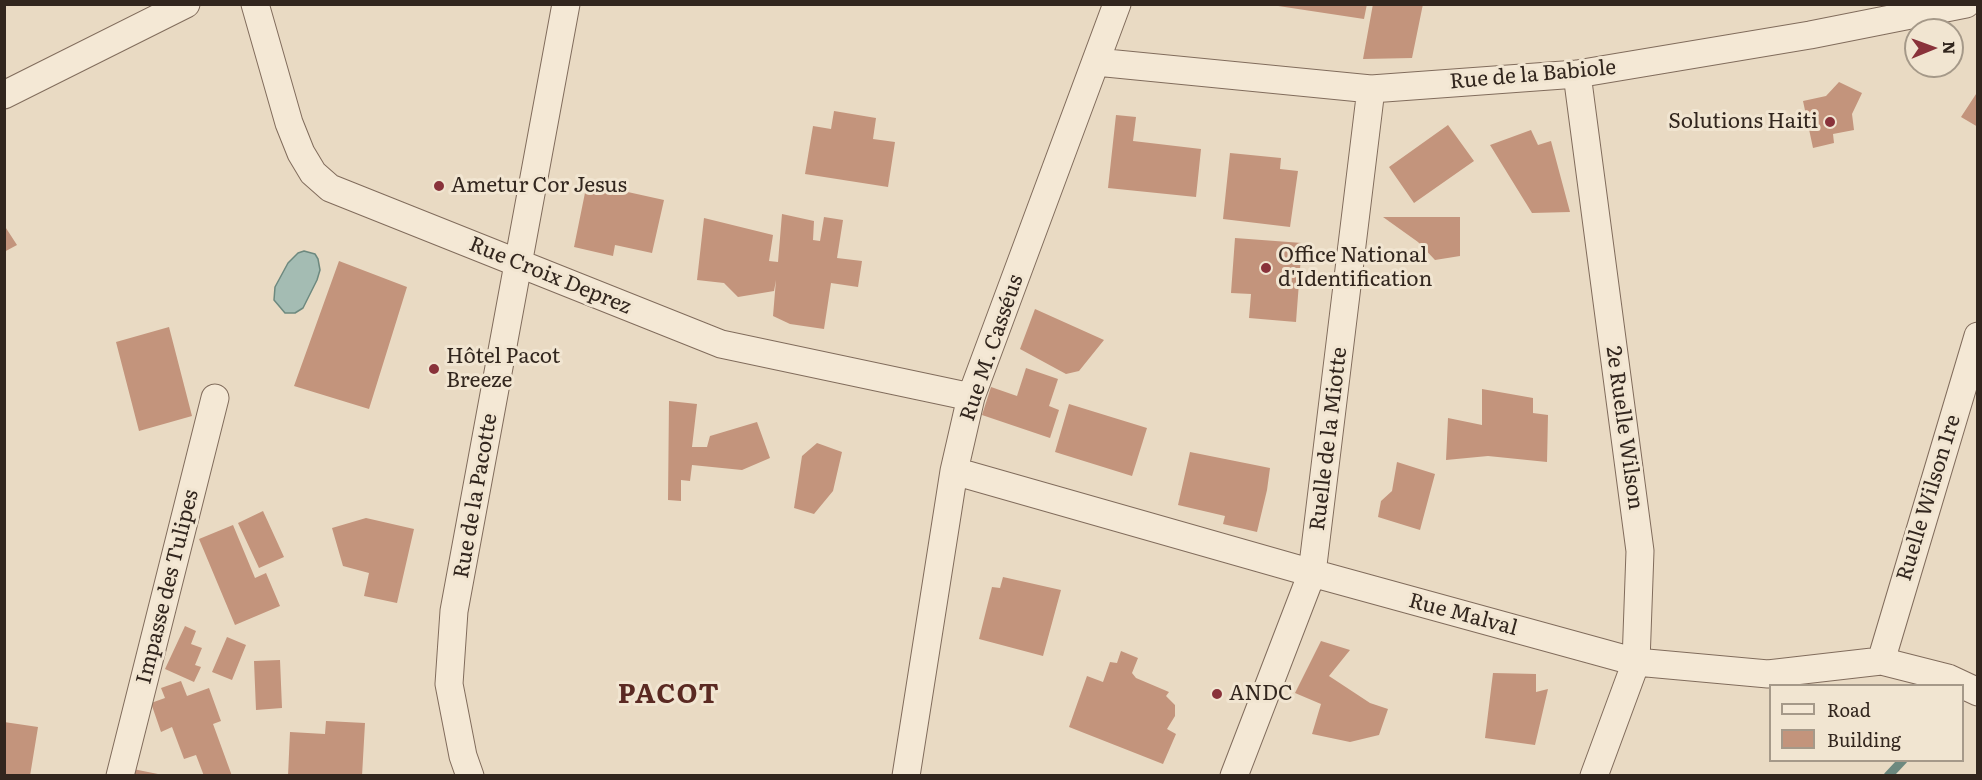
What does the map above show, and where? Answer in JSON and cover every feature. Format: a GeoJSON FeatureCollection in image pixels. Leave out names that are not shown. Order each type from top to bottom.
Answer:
{"type":"FeatureCollection","features":[{"type":"Feature","properties":{"kind":"street"},"geometry":{"type":"LineString","coordinates":[[4,95],[186,4]]}},
{"type":"Feature","properties":{"kind":"street","name":"Rue Croix Deprez"},"geometry":{"type":"LineString","coordinates":[[255,4],[289,123],[301,153],[313,173],[330,188],[721,344],[971,397]]}},
{"type":"Feature","properties":{"kind":"street","name":"Rue de la Pacotte"},"geometry":{"type":"LineString","coordinates":[[470,776],[463,756],[450,684],[454,611],[566,4]]}},
{"type":"Feature","properties":{"kind":"street","name":"Rue M. Casséus"},"geometry":{"type":"LineString","coordinates":[[906,776],[954,471],[971,397],[1117,4]]}},
{"type":"Feature","properties":{"kind":"street","name":"Rue de la Babiole"},"geometry":{"type":"LineString","coordinates":[[1096,62],[1371,89],[1577,74],[1810,34],[1966,4]]}},
{"type":"Feature","properties":{"kind":"street","name":"2e Ruelle Wilson"},"geometry":{"type":"LineString","coordinates":[[1577,74],[1641,551],[1636,662],[1594,776]]}},
{"type":"Feature","properties":{"kind":"street","name":"Ruelle de la Miotte"},"geometry":{"type":"LineString","coordinates":[[1234,776],[1312,573],[1371,89]]}},
{"type":"Feature","properties":{"kind":"street","name":"Ruelle Wilson 1re"},"geometry":{"type":"LineString","coordinates":[[1881,661],[1977,336]]}},
{"type":"Feature","properties":{"kind":"street","name":"Impasse des Tulipes"},"geometry":{"type":"LineString","coordinates":[[120,776],[215,398]]}},
{"type":"Feature","properties":{"kind":"street","name":"Rue Malval"},"geometry":{"type":"LineString","coordinates":[[954,471],[1636,662],[1768,674],[1881,661],[1948,678],[1960,684]]}},
{"type":"Feature","properties":{"kind":"shaded area"},"geometry":{"type":"Polygon","coordinates":[[[304,251],[315,254],[318,259],[320,270],[317,280],[303,308],[295,313],[285,313],[274,300],[275,287],[288,263],[298,253],[304,251]]]}},
{"type":"Feature","properties":{"kind":"building"},"geometry":{"type":"Polygon","coordinates":[[[1265,4],[1367,4],[1364,19],[1265,4]]]}},
{"type":"Feature","properties":{"kind":"building"},"geometry":{"type":"Polygon","coordinates":[[[1373,4],[1423,4],[1412,58],[1363,59],[1373,4]]]}},
{"type":"Feature","properties":{"kind":"building","name":"Solutions Haiti"},"geometry":{"type":"Polygon","coordinates":[[[1839,82],[1862,93],[1852,114],[1854,130],[1833,134],[1834,143],[1813,148],[1803,101],[1826,96],[1839,82]]]}},
{"type":"Feature","properties":{"kind":"building"},"geometry":{"type":"Polygon","coordinates":[[[1978,91],[1978,127],[1961,117],[1978,91]]]}},
{"type":"Feature","properties":{"kind":"building"},"geometry":{"type":"Polygon","coordinates":[[[834,111],[876,118],[873,139],[895,142],[888,187],[805,174],[813,126],[831,129],[834,111]]]}},
{"type":"Feature","properties":{"kind":"building"},"geometry":{"type":"Polygon","coordinates":[[[1116,115],[1136,117],[1133,141],[1201,149],[1196,197],[1108,188],[1116,115]]]}},
{"type":"Feature","properties":{"kind":"building"},"geometry":{"type":"Polygon","coordinates":[[[1448,125],[1474,161],[1414,203],[1389,167],[1448,125]]]}},
{"type":"Feature","properties":{"kind":"building"},"geometry":{"type":"Polygon","coordinates":[[[1531,130],[1538,145],[1551,141],[1570,212],[1532,213],[1490,145],[1531,130]]]}},
{"type":"Feature","properties":{"kind":"building"},"geometry":{"type":"Polygon","coordinates":[[[1230,153],[1281,158],[1280,169],[1298,171],[1290,227],[1223,219],[1230,153]]]}},
{"type":"Feature","properties":{"kind":"building"},"geometry":{"type":"Polygon","coordinates":[[[587,183],[664,200],[652,253],[615,245],[613,256],[574,247],[587,183]]]}},
{"type":"Feature","properties":{"kind":"building"},"geometry":{"type":"Polygon","coordinates":[[[782,214],[814,221],[813,240],[820,241],[824,217],[843,220],[837,258],[862,261],[858,287],[831,283],[824,329],[790,324],[773,316],[776,280],[774,291],[738,297],[724,283],[697,280],[704,218],[773,235],[769,261],[778,262],[782,214]]]}},
{"type":"Feature","properties":{"kind":"building"},"geometry":{"type":"Polygon","coordinates":[[[1383,217],[1460,217],[1460,256],[1435,260],[1418,242],[1383,217]]]}},
{"type":"Feature","properties":{"kind":"building"},"geometry":{"type":"Polygon","coordinates":[[[4,225],[17,245],[4,252],[4,225]]]}},
{"type":"Feature","properties":{"kind":"building","name":"Office National d'Identification"},"geometry":{"type":"Polygon","coordinates":[[[1235,238],[1302,243],[1296,322],[1249,318],[1251,294],[1231,293],[1235,238]]]}},
{"type":"Feature","properties":{"kind":"building"},"geometry":{"type":"Polygon","coordinates":[[[339,261],[407,287],[369,409],[294,386],[339,261]]]}},
{"type":"Feature","properties":{"kind":"building"},"geometry":{"type":"Polygon","coordinates":[[[1035,309],[1104,340],[1079,371],[1066,374],[1020,349],[1035,309]]]}},
{"type":"Feature","properties":{"kind":"building"},"geometry":{"type":"Polygon","coordinates":[[[169,327],[192,416],[139,431],[116,342],[169,327]]]}},
{"type":"Feature","properties":{"kind":"building"},"geometry":{"type":"Polygon","coordinates":[[[1026,368],[1058,379],[1049,406],[1059,410],[1050,438],[982,415],[991,387],[1017,396],[1026,368]]]}},
{"type":"Feature","properties":{"kind":"building"},"geometry":{"type":"Polygon","coordinates":[[[1482,389],[1533,398],[1533,413],[1548,415],[1547,462],[1488,456],[1446,460],[1448,418],[1482,425],[1482,389]]]}},
{"type":"Feature","properties":{"kind":"building"},"geometry":{"type":"Polygon","coordinates":[[[669,401],[697,404],[692,447],[707,447],[710,436],[757,422],[770,458],[742,470],[692,465],[690,481],[681,480],[681,501],[668,500],[669,401]]]}},
{"type":"Feature","properties":{"kind":"building"},"geometry":{"type":"Polygon","coordinates":[[[1069,404],[1147,428],[1132,476],[1055,452],[1069,404]]]}},
{"type":"Feature","properties":{"kind":"building"},"geometry":{"type":"Polygon","coordinates":[[[817,443],[842,452],[833,491],[814,514],[794,508],[802,456],[817,443]]]}},
{"type":"Feature","properties":{"kind":"building"},"geometry":{"type":"Polygon","coordinates":[[[1190,452],[1270,468],[1257,532],[1223,524],[1225,516],[1178,505],[1190,452]]]}},
{"type":"Feature","properties":{"kind":"building"},"geometry":{"type":"Polygon","coordinates":[[[1397,462],[1435,474],[1420,530],[1378,517],[1381,501],[1392,491],[1397,462]]]}},
{"type":"Feature","properties":{"kind":"building"},"geometry":{"type":"Polygon","coordinates":[[[263,511],[284,557],[259,568],[238,523],[263,511]]]}},
{"type":"Feature","properties":{"kind":"building"},"geometry":{"type":"Polygon","coordinates":[[[366,518],[414,529],[397,603],[364,596],[369,573],[343,566],[332,528],[366,518]]]}},
{"type":"Feature","properties":{"kind":"building"},"geometry":{"type":"Polygon","coordinates":[[[233,525],[255,578],[266,573],[280,606],[235,625],[199,539],[233,525]]]}},
{"type":"Feature","properties":{"kind":"building"},"geometry":{"type":"Polygon","coordinates":[[[1003,577],[1061,590],[1043,656],[979,639],[992,587],[1000,588],[1003,577]]]}},
{"type":"Feature","properties":{"kind":"building"},"geometry":{"type":"Polygon","coordinates":[[[185,626],[196,631],[191,644],[202,648],[195,665],[201,667],[194,682],[165,669],[185,626]]]}},
{"type":"Feature","properties":{"kind":"building"},"geometry":{"type":"Polygon","coordinates":[[[227,637],[246,645],[232,680],[212,672],[227,637]]]}},
{"type":"Feature","properties":{"kind":"building"},"geometry":{"type":"Polygon","coordinates":[[[1321,641],[1350,650],[1329,676],[1370,703],[1388,709],[1379,735],[1350,742],[1312,734],[1321,704],[1295,693],[1321,641]]]}},
{"type":"Feature","properties":{"kind":"building"},"geometry":{"type":"Polygon","coordinates":[[[1121,651],[1138,658],[1132,673],[1136,678],[1169,692],[1166,696],[1175,705],[1175,716],[1167,729],[1176,734],[1163,764],[1069,727],[1087,676],[1103,682],[1110,662],[1117,663],[1121,651]]]}},
{"type":"Feature","properties":{"kind":"building"},"geometry":{"type":"Polygon","coordinates":[[[280,660],[282,708],[256,710],[254,661],[280,660]]]}},
{"type":"Feature","properties":{"kind":"building"},"geometry":{"type":"Polygon","coordinates":[[[1493,673],[1536,674],[1536,692],[1548,689],[1535,745],[1485,738],[1493,673]]]}},
{"type":"Feature","properties":{"kind":"building"},"geometry":{"type":"Polygon","coordinates":[[[181,681],[187,696],[209,688],[221,721],[213,724],[232,776],[204,776],[196,755],[184,759],[172,727],[161,732],[151,703],[165,698],[161,688],[181,681]]]}},
{"type":"Feature","properties":{"kind":"building"},"geometry":{"type":"Polygon","coordinates":[[[326,721],[365,723],[362,776],[288,776],[290,732],[325,734],[326,721]]]}},
{"type":"Feature","properties":{"kind":"building"},"geometry":{"type":"Polygon","coordinates":[[[4,722],[38,727],[30,776],[4,776],[4,722]]]}},
{"type":"Feature","properties":{"kind":"building"},"geometry":{"type":"Polygon","coordinates":[[[133,769],[158,774],[158,776],[132,776],[133,769]]]}},
{"type":"Feature","properties":{"kind":"waterway"},"geometry":{"type":"LineString","coordinates":[[1888,776],[1901,762]]}},
{"type":"Feature","properties":{"kind":"place","name":"Solutions Haiti"},"geometry":{"type":"Point","coordinates":[1830,122]}},
{"type":"Feature","properties":{"kind":"place","name":"Ametur Cor Jesus"},"geometry":{"type":"Point","coordinates":[439,186]}},
{"type":"Feature","properties":{"kind":"place","name":"Office National d'Identification"},"geometry":{"type":"Point","coordinates":[1266,268]}},
{"type":"Feature","properties":{"kind":"place","name":"Hôtel Pacot Breeze"},"geometry":{"type":"Point","coordinates":[434,369]}},
{"type":"Feature","properties":{"kind":"place","name":"ANDC"},"geometry":{"type":"Point","coordinates":[1217,694]}},
{"type":"Feature","properties":{"kind":"district","name":"PACOT"},"geometry":{"type":"Point","coordinates":[669,695]}}]}
